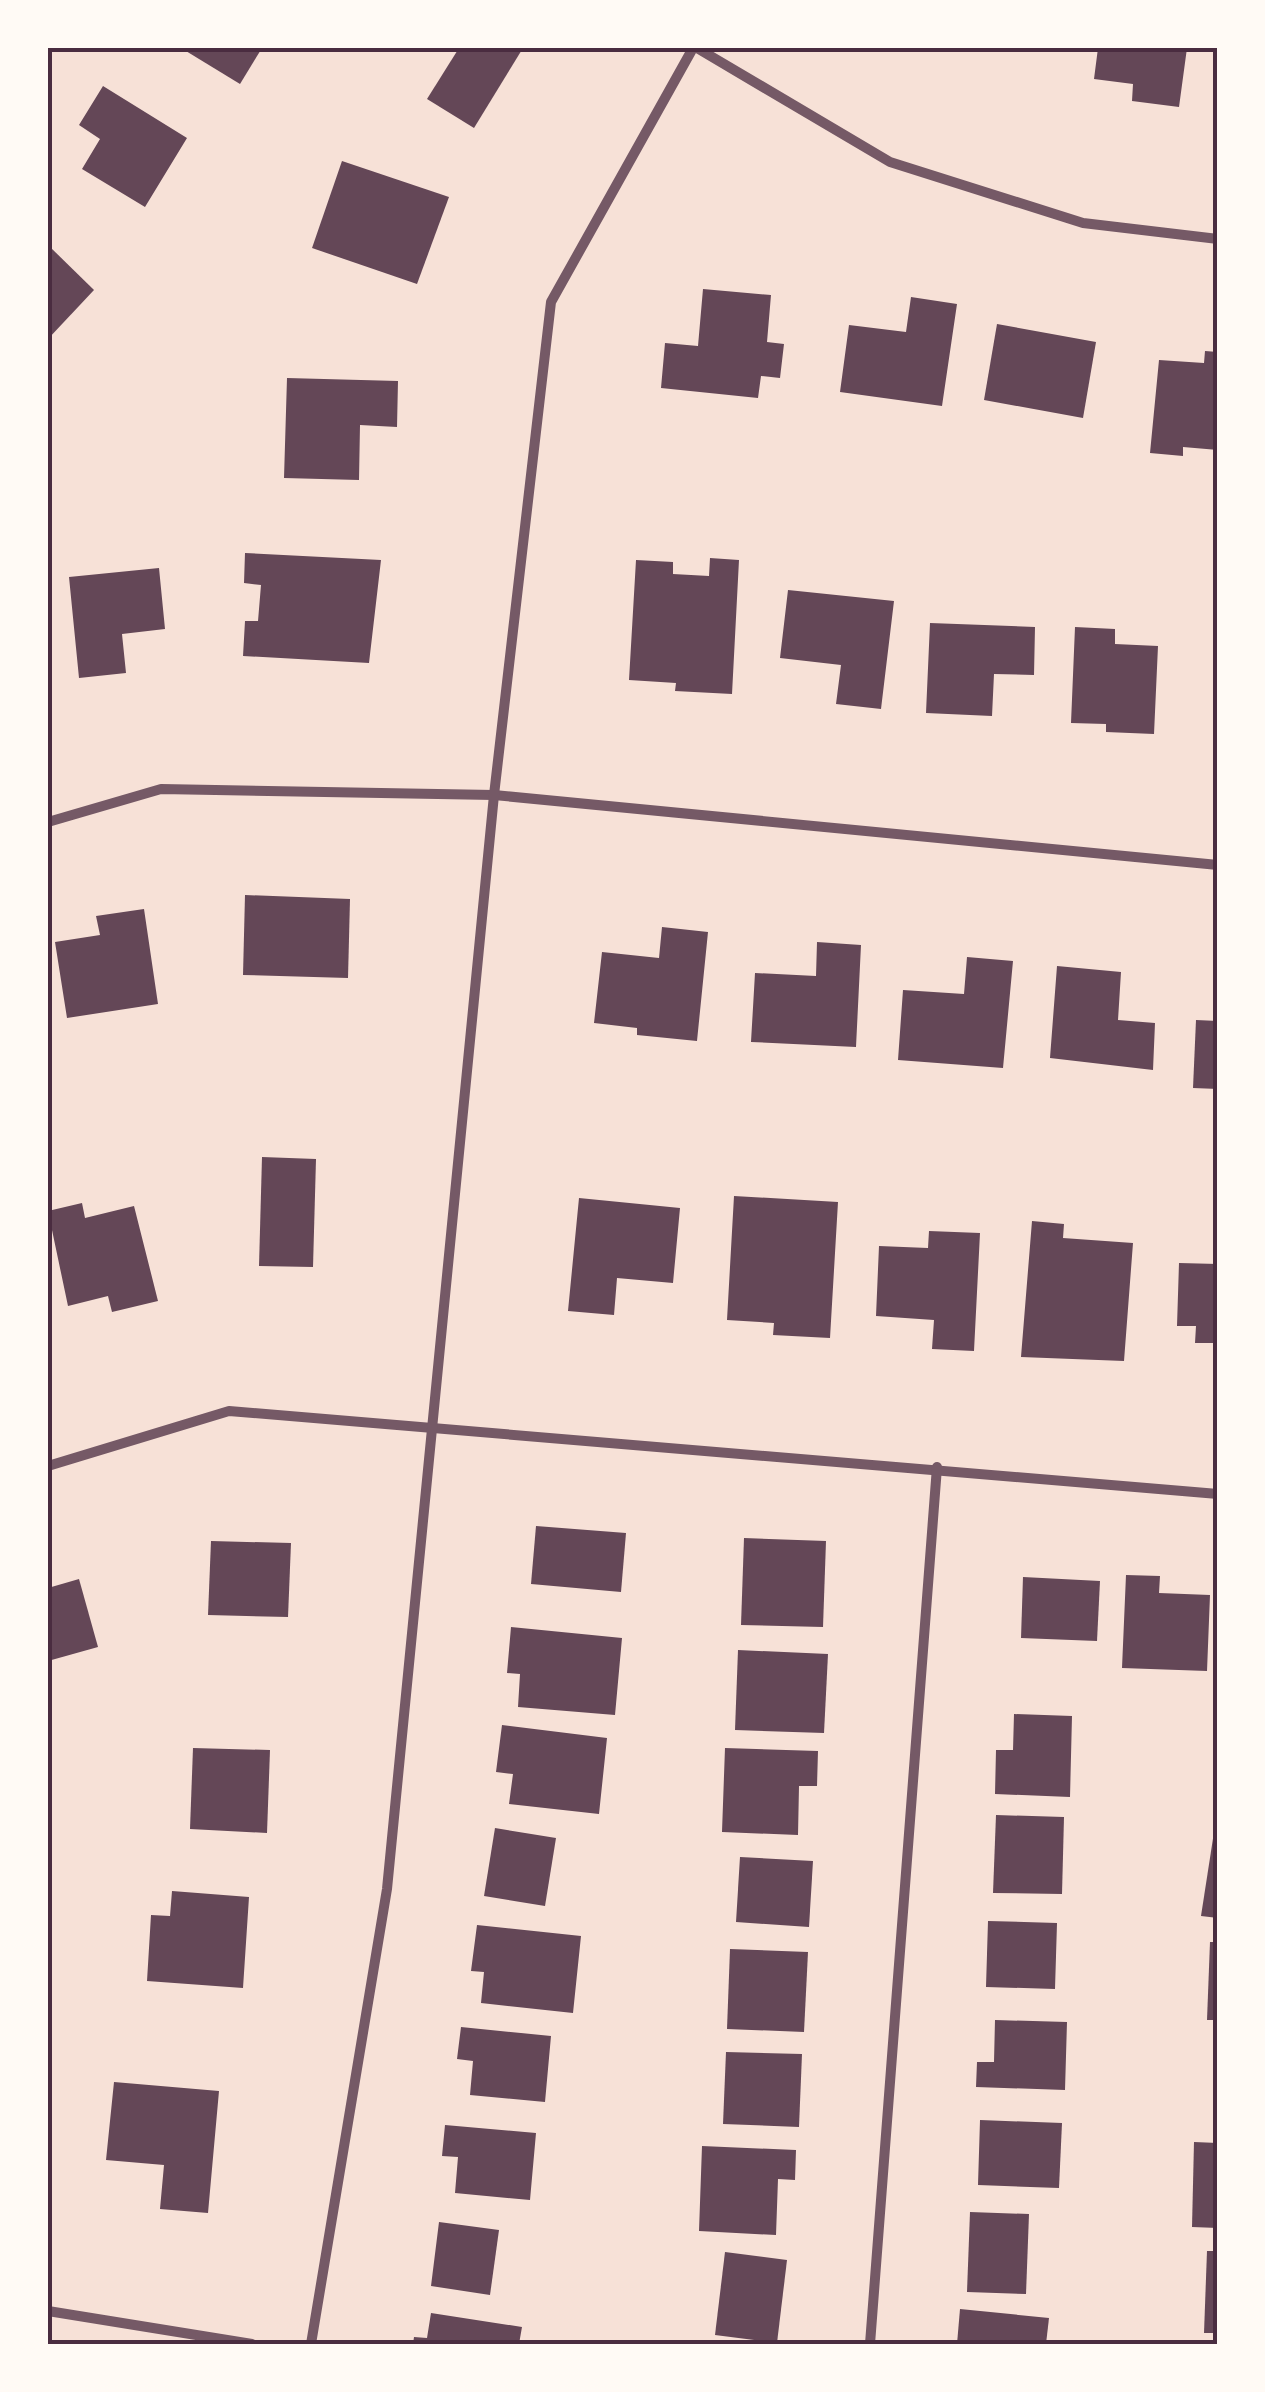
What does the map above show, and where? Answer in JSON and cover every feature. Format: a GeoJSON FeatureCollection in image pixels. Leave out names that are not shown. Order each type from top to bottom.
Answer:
{"type":"FeatureCollection","features":[{"type":"Feature","properties":{"kind":"street"},"geometry":{"type":"LineString","coordinates":[[312,2344],[387,1889],[494,795],[552,302],[695,48],[890,162],[1083,223],[1218,239]]}},
{"type":"Feature","properties":{"kind":"street"},"geometry":{"type":"LineString","coordinates":[[48,822],[161,789],[494,795],[1218,866]]}},
{"type":"Feature","properties":{"kind":"street"},"geometry":{"type":"LineString","coordinates":[[48,1466],[229,1411],[937,1467],[1218,1494]]}},
{"type":"Feature","properties":{"kind":"street"},"geometry":{"type":"LineString","coordinates":[[870,2344],[937,1467]]}},
{"type":"Feature","properties":{"kind":"street"},"geometry":{"type":"LineString","coordinates":[[48,2311],[252,2344]]}},
{"type":"Feature","properties":{"kind":"building"},"geometry":{"type":"Polygon","coordinates":[[[181,48],[262,48],[240,84],[181,48]]]}},
{"type":"Feature","properties":{"kind":"building"},"geometry":{"type":"Polygon","coordinates":[[[459,48],[523,48],[474,128],[427,99],[459,48]]]}},
{"type":"Feature","properties":{"kind":"building"},"geometry":{"type":"Polygon","coordinates":[[[1098,48],[1187,48],[1179,107],[1132,101],[1133,84],[1094,79],[1098,48]]]}},
{"type":"Feature","properties":{"kind":"building"},"geometry":{"type":"Polygon","coordinates":[[[103,86],[187,138],[145,207],[82,169],[100,139],[79,125],[103,86]]]}},
{"type":"Feature","properties":{"kind":"building"},"geometry":{"type":"Polygon","coordinates":[[[342,161],[449,197],[417,284],[312,248],[342,161]]]}},
{"type":"Feature","properties":{"kind":"building"},"geometry":{"type":"Polygon","coordinates":[[[48,245],[94,290],[48,339],[48,245]]]}},
{"type":"Feature","properties":{"kind":"building"},"geometry":{"type":"Polygon","coordinates":[[[703,289],[771,295],[767,342],[784,344],[780,378],[761,376],[758,398],[661,388],[665,343],[698,346],[703,289]]]}},
{"type":"Feature","properties":{"kind":"building"},"geometry":{"type":"Polygon","coordinates":[[[911,297],[957,304],[942,406],[840,392],[849,325],[906,332],[911,297]]]}},
{"type":"Feature","properties":{"kind":"building"},"geometry":{"type":"Polygon","coordinates":[[[997,324],[1096,342],[1083,418],[984,400],[997,324]]]}},
{"type":"Feature","properties":{"kind":"building"},"geometry":{"type":"Polygon","coordinates":[[[1205,351],[1218,352],[1218,450],[1183,447],[1183,456],[1150,453],[1159,360],[1204,363],[1205,351]]]}},
{"type":"Feature","properties":{"kind":"building"},"geometry":{"type":"Polygon","coordinates":[[[287,378],[398,381],[397,427],[360,425],[359,480],[284,478],[287,378]]]}},
{"type":"Feature","properties":{"kind":"building"},"geometry":{"type":"Polygon","coordinates":[[[245,553],[381,560],[369,663],[243,656],[245,621],[258,621],[261,585],[244,583],[245,553]]]}},
{"type":"Feature","properties":{"kind":"building"},"geometry":{"type":"Polygon","coordinates":[[[710,558],[739,560],[732,694],[675,691],[676,683],[629,680],[636,560],[673,562],[673,574],[709,576],[710,558]]]}},
{"type":"Feature","properties":{"kind":"building"},"geometry":{"type":"Polygon","coordinates":[[[159,568],[165,629],[122,634],[126,673],[79,678],[69,577],[159,568]]]}},
{"type":"Feature","properties":{"kind":"building"},"geometry":{"type":"Polygon","coordinates":[[[788,590],[894,601],[881,709],[836,704],[841,665],[780,658],[788,590]]]}},
{"type":"Feature","properties":{"kind":"building"},"geometry":{"type":"Polygon","coordinates":[[[930,623],[1035,627],[1034,675],[994,674],[992,716],[926,713],[930,623]]]}},
{"type":"Feature","properties":{"kind":"building"},"geometry":{"type":"Polygon","coordinates":[[[1075,627],[1115,629],[1115,644],[1158,646],[1154,734],[1106,732],[1106,724],[1071,723],[1075,627]]]}},
{"type":"Feature","properties":{"kind":"building"},"geometry":{"type":"Polygon","coordinates":[[[245,895],[350,899],[348,978],[243,975],[245,895]]]}},
{"type":"Feature","properties":{"kind":"building"},"geometry":{"type":"Polygon","coordinates":[[[144,909],[158,1004],[67,1018],[55,942],[100,935],[96,916],[144,909]]]}},
{"type":"Feature","properties":{"kind":"building"},"geometry":{"type":"Polygon","coordinates":[[[662,927],[708,932],[697,1041],[637,1035],[637,1028],[594,1023],[602,952],[659,958],[662,927]]]}},
{"type":"Feature","properties":{"kind":"building"},"geometry":{"type":"Polygon","coordinates":[[[817,942],[861,945],[856,1047],[751,1042],[755,973],[816,976],[817,942]]]}},
{"type":"Feature","properties":{"kind":"building"},"geometry":{"type":"Polygon","coordinates":[[[967,957],[1013,961],[1003,1068],[898,1060],[903,990],[964,994],[967,957]]]}},
{"type":"Feature","properties":{"kind":"building"},"geometry":{"type":"Polygon","coordinates":[[[1057,966],[1121,972],[1118,1020],[1155,1023],[1153,1070],[1050,1058],[1057,966]]]}},
{"type":"Feature","properties":{"kind":"building"},"geometry":{"type":"Polygon","coordinates":[[[1196,1020],[1218,1021],[1218,1089],[1193,1088],[1196,1020]]]}},
{"type":"Feature","properties":{"kind":"building"},"geometry":{"type":"Polygon","coordinates":[[[262,1157],[316,1159],[313,1267],[259,1266],[262,1157]]]}},
{"type":"Feature","properties":{"kind":"building"},"geometry":{"type":"Polygon","coordinates":[[[734,1196],[838,1202],[830,1338],[773,1335],[774,1323],[727,1320],[734,1196]]]}},
{"type":"Feature","properties":{"kind":"building"},"geometry":{"type":"Polygon","coordinates":[[[579,1198],[680,1208],[673,1283],[617,1278],[614,1315],[568,1311],[579,1198]]]}},
{"type":"Feature","properties":{"kind":"building"},"geometry":{"type":"Polygon","coordinates":[[[82,1203],[85,1218],[134,1206],[158,1301],[112,1312],[108,1296],[68,1306],[48,1211],[82,1203]]]}},
{"type":"Feature","properties":{"kind":"building"},"geometry":{"type":"Polygon","coordinates":[[[1032,1221],[1064,1224],[1063,1238],[1133,1243],[1124,1361],[1021,1357],[1032,1221]]]}},
{"type":"Feature","properties":{"kind":"building"},"geometry":{"type":"Polygon","coordinates":[[[929,1231],[980,1233],[974,1351],[932,1349],[934,1320],[876,1316],[879,1246],[928,1248],[929,1231]]]}},
{"type":"Feature","properties":{"kind":"building"},"geometry":{"type":"Polygon","coordinates":[[[1179,1263],[1218,1264],[1218,1343],[1195,1343],[1196,1326],[1177,1326],[1179,1263]]]}},
{"type":"Feature","properties":{"kind":"building"},"geometry":{"type":"Polygon","coordinates":[[[536,1526],[626,1533],[621,1592],[531,1584],[536,1526]]]}},
{"type":"Feature","properties":{"kind":"building"},"geometry":{"type":"Polygon","coordinates":[[[744,1538],[826,1541],[823,1627],[741,1625],[744,1538]]]}},
{"type":"Feature","properties":{"kind":"building"},"geometry":{"type":"Polygon","coordinates":[[[211,1541],[291,1543],[288,1617],[208,1615],[211,1541]]]}},
{"type":"Feature","properties":{"kind":"building"},"geometry":{"type":"Polygon","coordinates":[[[1126,1575],[1160,1576],[1159,1593],[1210,1595],[1207,1671],[1122,1668],[1126,1575]]]}},
{"type":"Feature","properties":{"kind":"building"},"geometry":{"type":"Polygon","coordinates":[[[1023,1577],[1100,1581],[1097,1641],[1021,1638],[1023,1577]]]}},
{"type":"Feature","properties":{"kind":"building"},"geometry":{"type":"Polygon","coordinates":[[[79,1579],[98,1647],[48,1661],[48,1588],[79,1579]]]}},
{"type":"Feature","properties":{"kind":"building"},"geometry":{"type":"Polygon","coordinates":[[[511,1627],[622,1638],[615,1715],[518,1707],[520,1674],[507,1673],[511,1627]]]}},
{"type":"Feature","properties":{"kind":"building"},"geometry":{"type":"Polygon","coordinates":[[[738,1650],[828,1654],[824,1733],[735,1730],[738,1650]]]}},
{"type":"Feature","properties":{"kind":"building"},"geometry":{"type":"Polygon","coordinates":[[[1014,1714],[1072,1716],[1070,1797],[995,1794],[996,1750],[1013,1750],[1014,1714]]]}},
{"type":"Feature","properties":{"kind":"building"},"geometry":{"type":"Polygon","coordinates":[[[502,1725],[607,1738],[599,1814],[509,1804],[513,1774],[496,1772],[502,1725]]]}},
{"type":"Feature","properties":{"kind":"building"},"geometry":{"type":"Polygon","coordinates":[[[193,1748],[270,1750],[267,1833],[190,1829],[193,1748]]]}},
{"type":"Feature","properties":{"kind":"building"},"geometry":{"type":"Polygon","coordinates":[[[725,1748],[818,1751],[817,1786],[799,1786],[798,1835],[722,1832],[725,1748]]]}},
{"type":"Feature","properties":{"kind":"building"},"geometry":{"type":"Polygon","coordinates":[[[996,1815],[1064,1817],[1062,1894],[993,1893],[996,1815]]]}},
{"type":"Feature","properties":{"kind":"building"},"geometry":{"type":"Polygon","coordinates":[[[495,1828],[556,1838],[545,1906],[484,1896],[495,1828]]]}},
{"type":"Feature","properties":{"kind":"building"},"geometry":{"type":"Polygon","coordinates":[[[1214,1832],[1218,1833],[1218,1918],[1201,1916],[1214,1832]]]}},
{"type":"Feature","properties":{"kind":"building"},"geometry":{"type":"Polygon","coordinates":[[[740,1857],[813,1861],[809,1927],[736,1922],[740,1857]]]}},
{"type":"Feature","properties":{"kind":"building"},"geometry":{"type":"Polygon","coordinates":[[[172,1891],[249,1897],[243,1988],[147,1981],[151,1915],[170,1916],[172,1891]]]}},
{"type":"Feature","properties":{"kind":"building"},"geometry":{"type":"Polygon","coordinates":[[[988,1921],[1057,1923],[1055,1989],[986,1987],[988,1921]]]}},
{"type":"Feature","properties":{"kind":"building"},"geometry":{"type":"Polygon","coordinates":[[[477,1925],[581,1936],[573,2013],[481,2003],[484,1972],[471,1971],[477,1925]]]}},
{"type":"Feature","properties":{"kind":"building"},"geometry":{"type":"Polygon","coordinates":[[[1210,1942],[1218,1942],[1218,2020],[1207,2020],[1210,1942]]]}},
{"type":"Feature","properties":{"kind":"building"},"geometry":{"type":"Polygon","coordinates":[[[730,1949],[808,1952],[804,2032],[727,2029],[730,1949]]]}},
{"type":"Feature","properties":{"kind":"building"},"geometry":{"type":"Polygon","coordinates":[[[995,2020],[1067,2022],[1065,2090],[976,2087],[977,2062],[994,2062],[995,2020]]]}},
{"type":"Feature","properties":{"kind":"building"},"geometry":{"type":"Polygon","coordinates":[[[461,2027],[551,2036],[545,2102],[470,2095],[473,2061],[457,2059],[461,2027]]]}},
{"type":"Feature","properties":{"kind":"building"},"geometry":{"type":"Polygon","coordinates":[[[726,2052],[802,2054],[799,2127],[723,2124],[726,2052]]]}},
{"type":"Feature","properties":{"kind":"building"},"geometry":{"type":"Polygon","coordinates":[[[114,2082],[219,2091],[208,2213],[160,2209],[164,2165],[106,2160],[114,2082]]]}},
{"type":"Feature","properties":{"kind":"building"},"geometry":{"type":"Polygon","coordinates":[[[980,2120],[1062,2123],[1059,2188],[978,2185],[980,2120]]]}},
{"type":"Feature","properties":{"kind":"building"},"geometry":{"type":"Polygon","coordinates":[[[445,2125],[536,2133],[530,2200],[455,2193],[458,2157],[442,2156],[445,2125]]]}},
{"type":"Feature","properties":{"kind":"building"},"geometry":{"type":"Polygon","coordinates":[[[1194,2142],[1218,2143],[1218,2228],[1192,2227],[1194,2142]]]}},
{"type":"Feature","properties":{"kind":"building"},"geometry":{"type":"Polygon","coordinates":[[[702,2146],[796,2150],[795,2180],[778,2179],[776,2235],[699,2231],[702,2146]]]}},
{"type":"Feature","properties":{"kind":"building"},"geometry":{"type":"Polygon","coordinates":[[[970,2212],[1029,2214],[1026,2294],[967,2292],[970,2212]]]}},
{"type":"Feature","properties":{"kind":"building"},"geometry":{"type":"Polygon","coordinates":[[[439,2222],[499,2230],[490,2295],[431,2286],[439,2222]]]}},
{"type":"Feature","properties":{"kind":"building"},"geometry":{"type":"Polygon","coordinates":[[[1207,2251],[1218,2251],[1218,2333],[1204,2333],[1207,2251]]]}},
{"type":"Feature","properties":{"kind":"building"},"geometry":{"type":"Polygon","coordinates":[[[725,2252],[787,2260],[777,2343],[715,2335],[725,2252]]]}},
{"type":"Feature","properties":{"kind":"building"},"geometry":{"type":"Polygon","coordinates":[[[960,2309],[1049,2318],[1046,2344],[957,2344],[960,2309]]]}},
{"type":"Feature","properties":{"kind":"building"},"geometry":{"type":"Polygon","coordinates":[[[431,2313],[522,2327],[519,2344],[413,2344],[414,2337],[427,2338],[431,2313]]]}}]}
